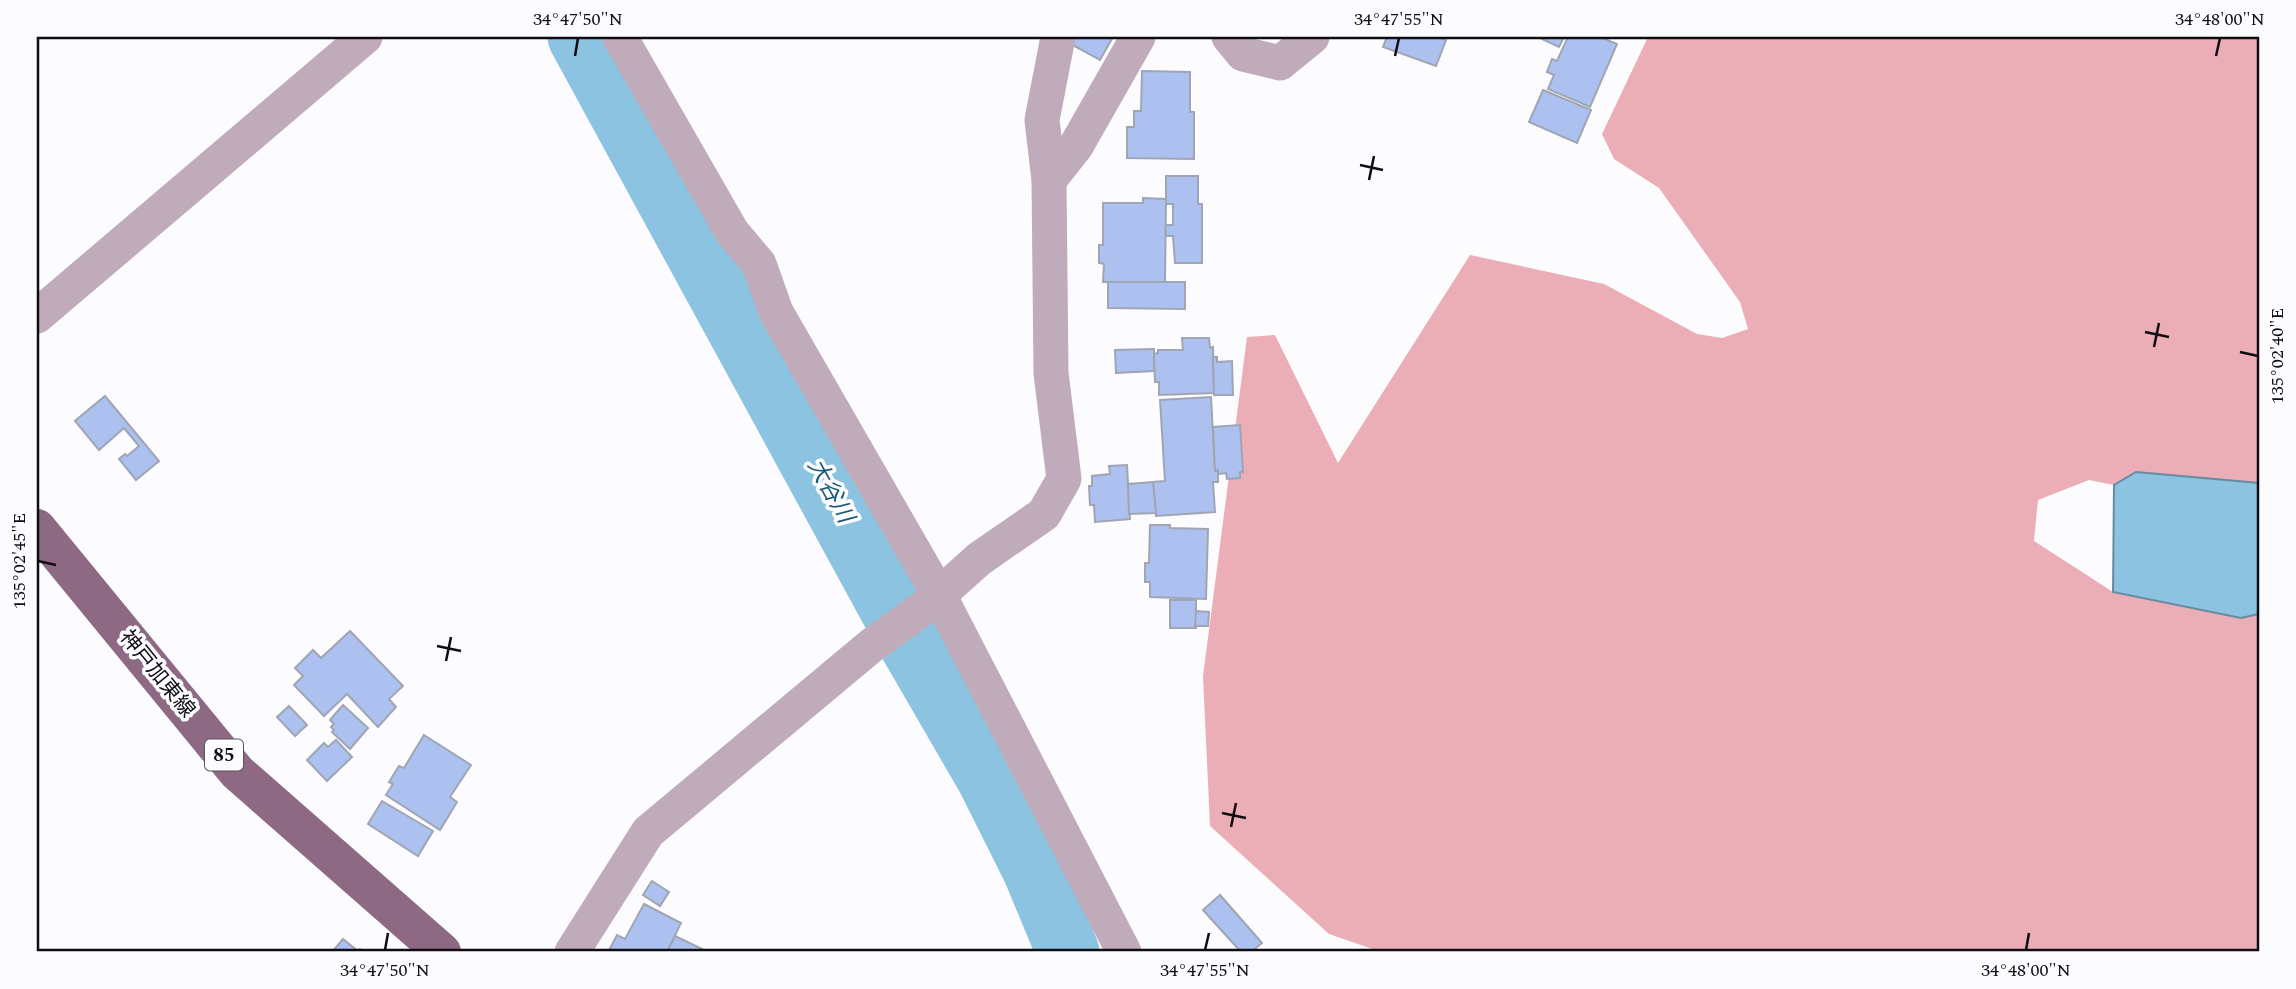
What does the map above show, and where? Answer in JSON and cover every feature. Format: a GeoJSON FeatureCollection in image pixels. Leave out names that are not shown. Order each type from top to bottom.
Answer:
{"type":"FeatureCollection","features":[{"type":"Feature","properties":{"kind":"main road","name":"神戸加東線"},"geometry":{"type":"LineString","coordinates":[[37,527],[237,772],[442,952]]}},
{"type":"Feature","properties":{"kind":"street"},"geometry":{"type":"LineString","coordinates":[[37,316],[365,37]]}},
{"type":"Feature","properties":{"kind":"street"},"geometry":{"type":"LineString","coordinates":[[621,37],[732,232],[759,264],[776,312],[1124,952]]}},
{"type":"Feature","properties":{"kind":"street"},"geometry":{"type":"LineString","coordinates":[[572,952],[648,832],[872,645],[934,600],[979,559],[1044,514],[1064,479],[1051,373],[1049,180],[1042,120],[1058,37]]}},
{"type":"Feature","properties":{"kind":"street"},"geometry":{"type":"LineString","coordinates":[[1049,180],[1076,146],[1138,37]]}},
{"type":"Feature","properties":{"kind":"street"},"geometry":{"type":"LineString","coordinates":[[1229,37],[1243,54],[1280,63],[1312,37]]}},
{"type":"Feature","properties":{"kind":"shaded area"},"geometry":{"type":"Polygon","coordinates":[[[1648,37],[2259,37],[2259,483],[2137,472],[2114,485],[2089,480],[2038,500],[2034,541],[2113,592],[2241,618],[2259,614],[2259,952],[1381,952],[1329,934],[1210,826],[1203,676],[1247,337],[1275,335],[1338,463],[1470,255],[1604,284],[1697,334],[1722,338],[1748,329],[1740,302],[1659,188],[1614,159],[1602,134],[1648,37]]]}},
{"type":"Feature","properties":{"kind":"water"},"geometry":{"type":"Polygon","coordinates":[[[2136,472],[2259,483],[2259,614],[2241,618],[2113,592],[2114,485],[2136,472]]]}},
{"type":"Feature","properties":{"kind":"building"},"geometry":{"type":"Polygon","coordinates":[[[1072,37],[1113,37],[1100,60],[1069,43],[1072,37]]]}},
{"type":"Feature","properties":{"kind":"building"},"geometry":{"type":"Polygon","coordinates":[[[1387,37],[1437,37],[1446,40],[1436,66],[1383,47],[1387,37]]]}},
{"type":"Feature","properties":{"kind":"building"},"geometry":{"type":"Polygon","coordinates":[[[1564,37],[1559,47],[1542,39],[1564,37]]]}},
{"type":"Feature","properties":{"kind":"building"},"geometry":{"type":"Polygon","coordinates":[[[1568,37],[1600,37],[1617,44],[1590,107],[1548,89],[1554,75],[1547,72],[1552,59],[1557,61],[1568,37]]]}},
{"type":"Feature","properties":{"kind":"building"},"geometry":{"type":"Polygon","coordinates":[[[1142,71],[1190,72],[1190,112],[1194,112],[1194,159],[1127,158],[1127,127],[1134,127],[1134,111],[1141,111],[1142,71]]]}},
{"type":"Feature","properties":{"kind":"building"},"geometry":{"type":"Polygon","coordinates":[[[1543,90],[1591,110],[1577,143],[1529,122],[1543,90]]]}},
{"type":"Feature","properties":{"kind":"building"},"geometry":{"type":"Polygon","coordinates":[[[1166,176],[1198,176],[1198,204],[1202,204],[1202,263],[1175,263],[1173,236],[1166,236],[1165,225],[1173,225],[1173,204],[1166,204],[1166,176]]]}},
{"type":"Feature","properties":{"kind":"building"},"geometry":{"type":"Polygon","coordinates":[[[1143,198],[1166,199],[1165,282],[1103,282],[1104,264],[1099,263],[1099,245],[1103,245],[1103,203],[1143,203],[1143,198]]]}},
{"type":"Feature","properties":{"kind":"building"},"geometry":{"type":"Polygon","coordinates":[[[1108,282],[1185,282],[1185,309],[1108,308],[1108,282]]]}},
{"type":"Feature","properties":{"kind":"building"},"geometry":{"type":"Polygon","coordinates":[[[1182,338],[1209,338],[1210,348],[1213,347],[1214,393],[1159,395],[1159,382],[1155,382],[1154,354],[1158,353],[1158,350],[1183,350],[1182,338]]]}},
{"type":"Feature","properties":{"kind":"building"},"geometry":{"type":"Polygon","coordinates":[[[1154,349],[1154,371],[1116,373],[1115,350],[1154,349]]]}},
{"type":"Feature","properties":{"kind":"building"},"geometry":{"type":"Polygon","coordinates":[[[1213,357],[1217,357],[1217,362],[1232,361],[1233,395],[1214,395],[1213,357]]]}},
{"type":"Feature","properties":{"kind":"building"},"geometry":{"type":"Polygon","coordinates":[[[105,396],[159,461],[136,480],[119,459],[139,446],[124,428],[99,450],[75,421],[105,396]]]}},
{"type":"Feature","properties":{"kind":"building"},"geometry":{"type":"Polygon","coordinates":[[[1211,397],[1215,471],[1218,470],[1218,482],[1213,482],[1215,512],[1156,516],[1153,482],[1165,481],[1160,400],[1211,397]]]}},
{"type":"Feature","properties":{"kind":"building"},"geometry":{"type":"Polygon","coordinates":[[[1240,425],[1243,472],[1240,472],[1240,478],[1227,479],[1226,473],[1218,474],[1218,470],[1215,471],[1213,427],[1240,425]]]}},
{"type":"Feature","properties":{"kind":"building"},"geometry":{"type":"Polygon","coordinates":[[[1127,465],[1130,519],[1095,522],[1094,505],[1090,505],[1089,486],[1092,486],[1092,476],[1110,474],[1109,466],[1127,465]]]}},
{"type":"Feature","properties":{"kind":"building"},"geometry":{"type":"Polygon","coordinates":[[[1153,482],[1156,513],[1129,514],[1128,484],[1153,482]]]}},
{"type":"Feature","properties":{"kind":"building"},"geometry":{"type":"Polygon","coordinates":[[[1150,525],[1208,529],[1206,599],[1150,597],[1150,582],[1145,582],[1145,563],[1149,563],[1150,525]]]}},
{"type":"Feature","properties":{"kind":"building"},"geometry":{"type":"Polygon","coordinates":[[[1170,600],[1196,600],[1196,628],[1170,628],[1170,600]]]}},
{"type":"Feature","properties":{"kind":"building"},"geometry":{"type":"Polygon","coordinates":[[[1196,611],[1209,612],[1208,626],[1195,626],[1196,611]]]}},
{"type":"Feature","properties":{"kind":"building"},"geometry":{"type":"Polygon","coordinates":[[[350,631],[403,686],[389,699],[396,707],[378,727],[347,694],[324,716],[294,685],[303,676],[295,668],[313,650],[321,658],[350,631]]]}},
{"type":"Feature","properties":{"kind":"building"},"geometry":{"type":"Polygon","coordinates":[[[343,705],[368,728],[350,749],[332,732],[334,730],[331,727],[334,724],[330,720],[343,705]]]}},
{"type":"Feature","properties":{"kind":"building"},"geometry":{"type":"Polygon","coordinates":[[[289,706],[307,725],[295,736],[277,717],[289,706]]]}},
{"type":"Feature","properties":{"kind":"building"},"geometry":{"type":"Polygon","coordinates":[[[424,735],[471,765],[450,797],[457,802],[440,830],[386,795],[393,784],[389,782],[399,766],[404,768],[424,735]]]}},
{"type":"Feature","properties":{"kind":"building"},"geometry":{"type":"Polygon","coordinates":[[[336,740],[352,757],[327,781],[307,760],[324,743],[328,747],[336,740]]]}},
{"type":"Feature","properties":{"kind":"building"},"geometry":{"type":"Polygon","coordinates":[[[382,801],[433,831],[418,856],[368,824],[382,801]]]}},
{"type":"Feature","properties":{"kind":"building"},"geometry":{"type":"Polygon","coordinates":[[[652,881],[669,892],[660,906],[643,895],[652,881]]]}},
{"type":"Feature","properties":{"kind":"building"},"geometry":{"type":"Polygon","coordinates":[[[1220,895],[1262,943],[1251,952],[1241,952],[1203,910],[1220,895]]]}},
{"type":"Feature","properties":{"kind":"building"},"geometry":{"type":"Polygon","coordinates":[[[644,904],[681,923],[667,952],[608,952],[617,935],[625,939],[644,904]]]}},
{"type":"Feature","properties":{"kind":"building"},"geometry":{"type":"Polygon","coordinates":[[[675,936],[702,949],[700,952],[667,952],[675,936]]]}},
{"type":"Feature","properties":{"kind":"building"},"geometry":{"type":"Polygon","coordinates":[[[343,939],[358,951],[360,949],[364,952],[332,952],[343,939]]]}},
{"type":"Feature","properties":{"kind":"waterway","name":"大谷川"},"geometry":{"type":"LineString","coordinates":[[579,37],[908,640],[988,778],[1034,870],[1068,952]]}}]}
